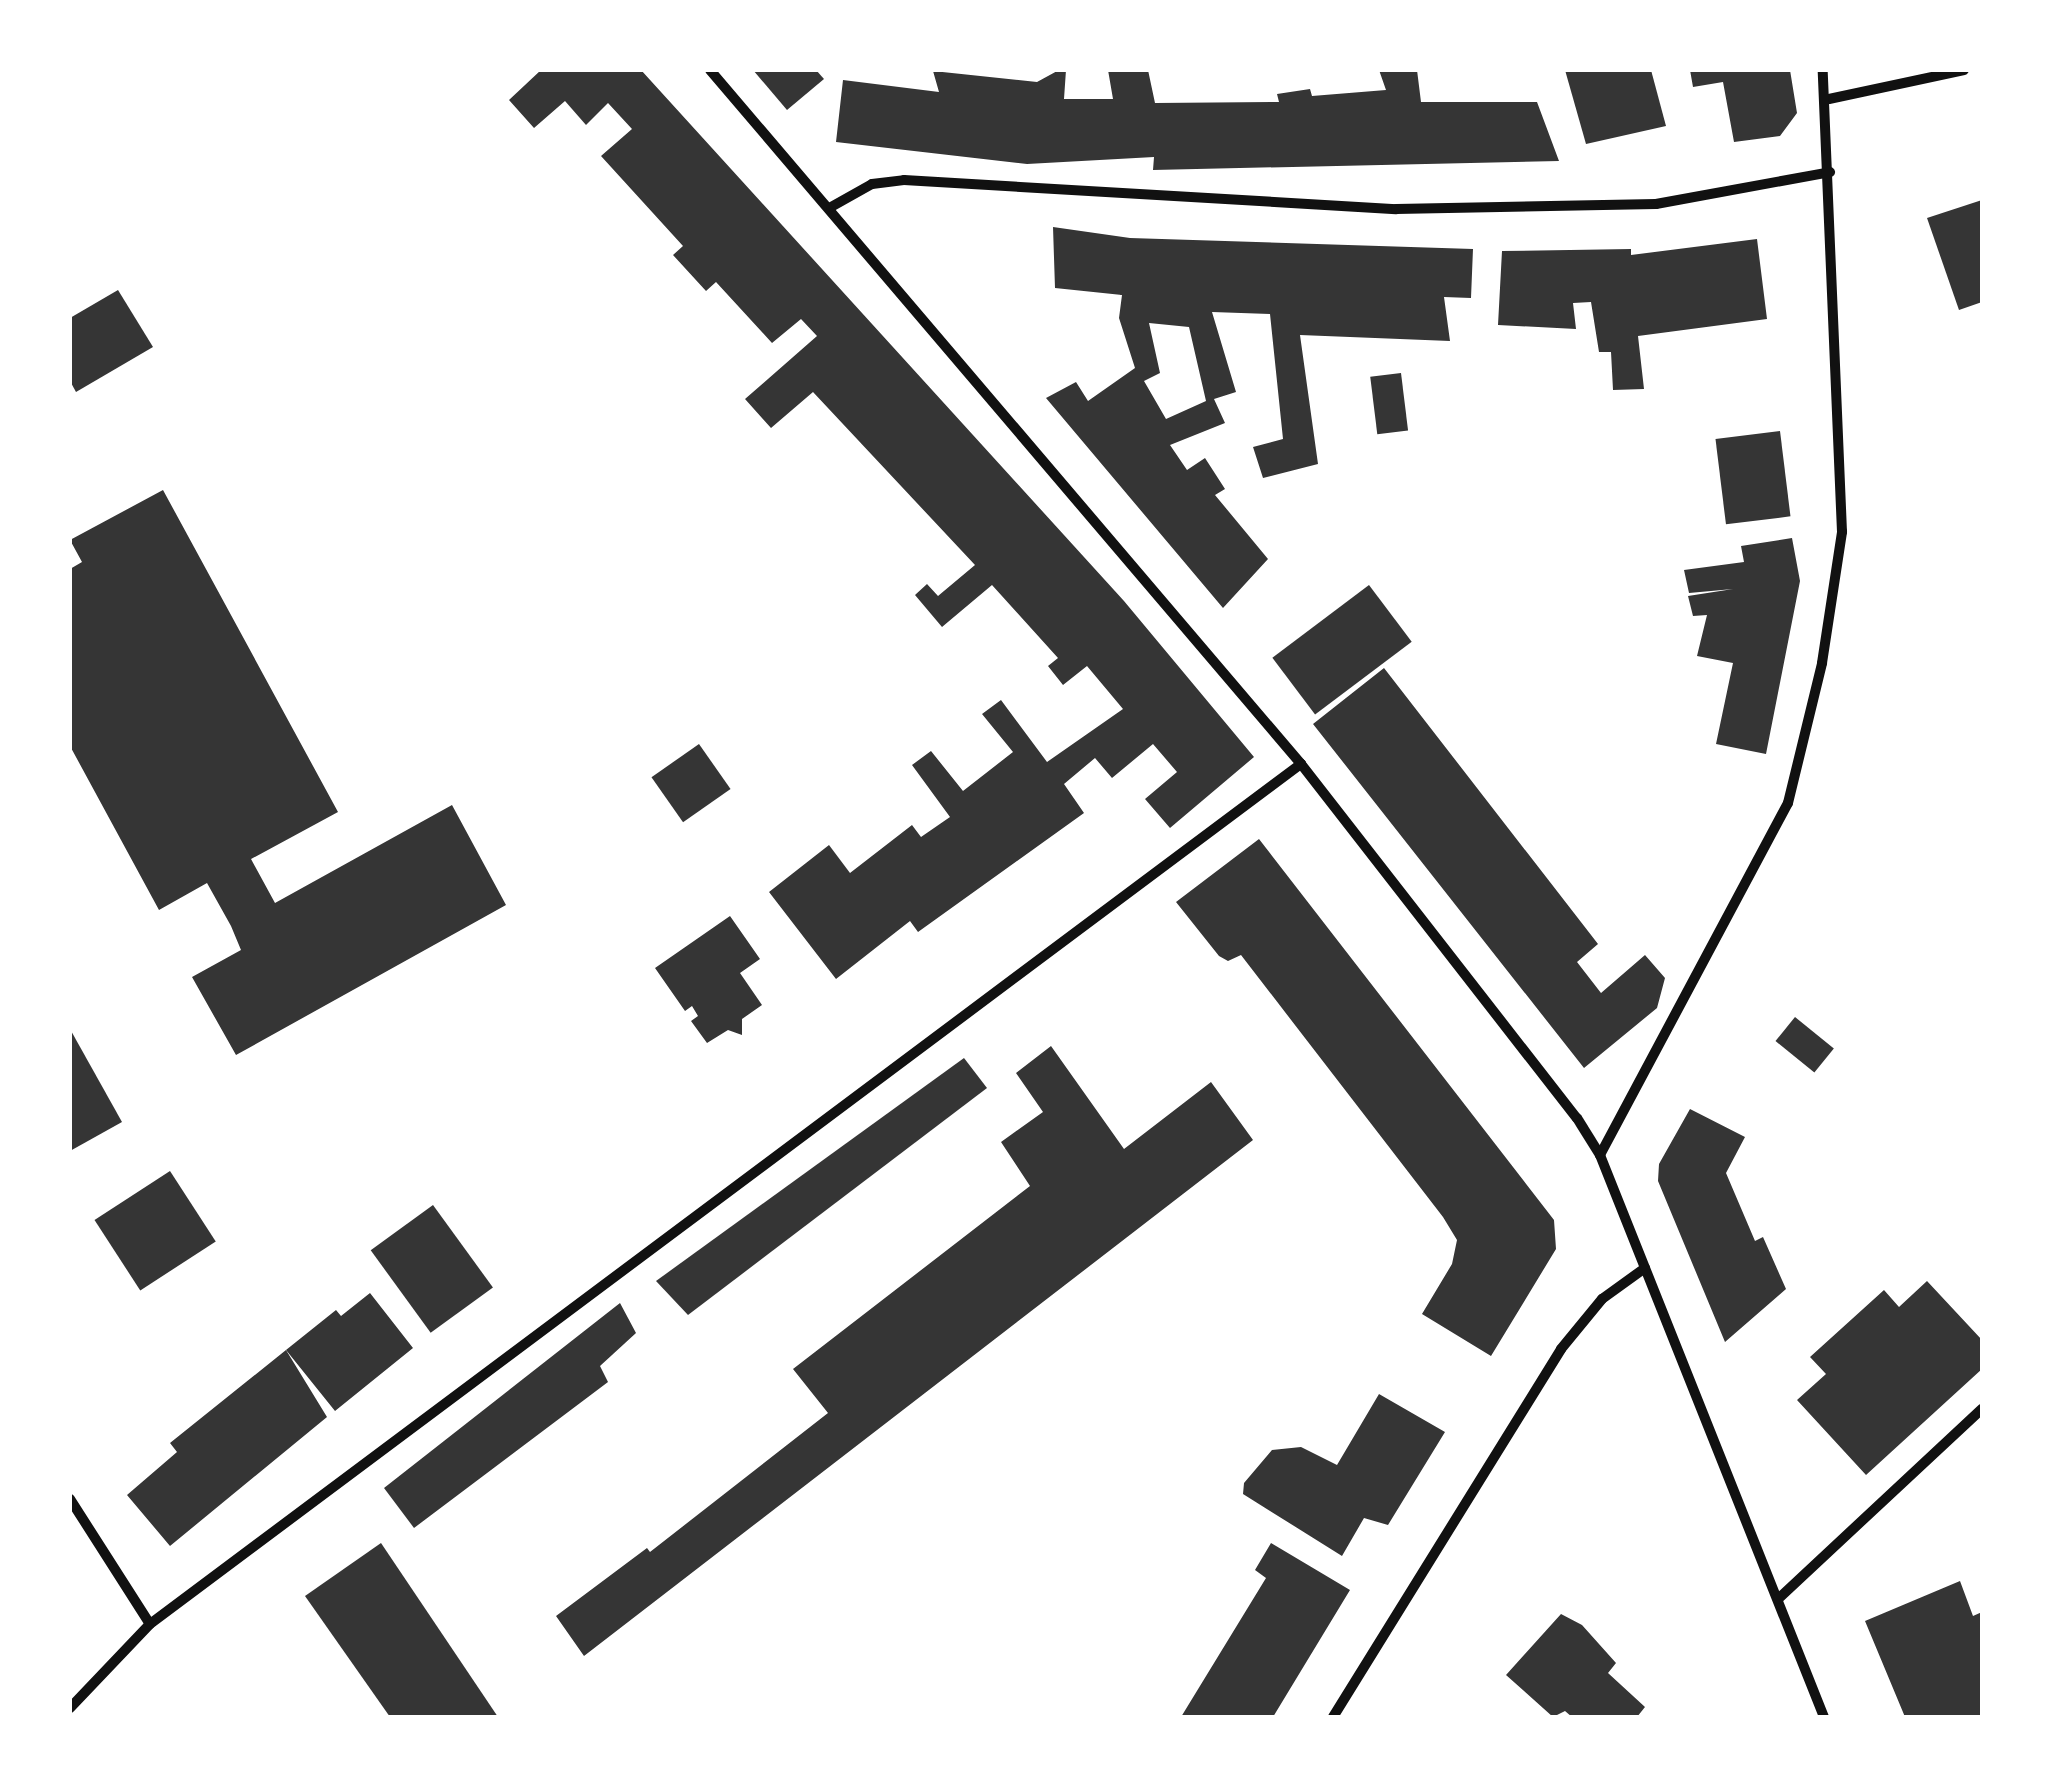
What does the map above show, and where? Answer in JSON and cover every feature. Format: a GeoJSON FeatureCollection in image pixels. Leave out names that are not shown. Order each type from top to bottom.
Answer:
{"type":"FeatureCollection","features":[{"type":"Feature","properties":{"kind":"street"},"geometry":{"type":"LineString","coordinates":[[710,70],[831,207],[1301,764],[1600,1155],[1824,1717]]}},
{"type":"Feature","properties":{"kind":"street"},"geometry":{"type":"LineString","coordinates":[[1600,1155],[1788,804],[1822,663],[1842,532],[1829,99],[1823,70]]}},
{"type":"Feature","properties":{"kind":"street"},"geometry":{"type":"LineString","coordinates":[[1829,99],[1964,70]]}},
{"type":"Feature","properties":{"kind":"street"},"geometry":{"type":"LineString","coordinates":[[831,207],[872,184],[904,180],[1396,210],[1656,204],[1830,172]]}},
{"type":"Feature","properties":{"kind":"street"},"geometry":{"type":"LineString","coordinates":[[70,1708],[150,1624],[1301,764]]}},
{"type":"Feature","properties":{"kind":"street"},"geometry":{"type":"LineString","coordinates":[[1333,1717],[1561,1349],[1602,1299],[1645,1268]]}},
{"type":"Feature","properties":{"kind":"street"},"geometry":{"type":"LineString","coordinates":[[1778,1599],[1982,1409]]}},
{"type":"Feature","properties":{"kind":"street"},"geometry":{"type":"LineString","coordinates":[[70,1499],[150,1624]]}},
{"type":"Feature","properties":{"kind":"building"},"geometry":{"type":"Polygon","coordinates":[[[541,70],[641,70],[1124,601],[1254,757],[1170,828],[1145,799],[1177,772],[1153,744],[1112,778],[1095,758],[1064,784],[1084,813],[918,932],[910,921],[836,979],[769,892],[829,845],[850,873],[912,825],[921,837],[950,817],[912,765],[931,751],[963,791],[1013,752],[982,714],[1001,700],[1047,762],[1123,709],[1087,666],[1063,685],[1048,666],[1058,658],[992,585],[942,627],[915,595],[927,584],[938,596],[975,565],[813,392],[771,428],[745,399],[817,336],[801,319],[772,343],[716,282],[706,291],[673,255],[683,246],[601,156],[632,129],[608,103],[586,125],[565,101],[534,128],[509,100],[541,70]]]}},
{"type":"Feature","properties":{"kind":"building"},"geometry":{"type":"Polygon","coordinates":[[[753,70],[816,70],[824,79],[787,110],[753,70]]]}},
{"type":"Feature","properties":{"kind":"building"},"geometry":{"type":"Polygon","coordinates":[[[1066,70],[1064,99],[1113,99],[1108,70],[1148,70],[1155,103],[1279,102],[1277,94],[1310,89],[1312,96],[1386,90],[1379,70],[1417,70],[1421,102],[1537,102],[1559,161],[1153,170],[1154,157],[1027,164],[836,142],[843,80],[939,92],[933,71],[1037,82],[1066,70]]]}},
{"type":"Feature","properties":{"kind":"building"},"geometry":{"type":"Polygon","coordinates":[[[1565,70],[1651,70],[1666,126],[1586,144],[1565,70]]]}},
{"type":"Feature","properties":{"kind":"building"},"geometry":{"type":"Polygon","coordinates":[[[1690,70],[1790,70],[1797,113],[1780,136],[1734,142],[1723,82],[1693,87],[1690,70]]]}},
{"type":"Feature","properties":{"kind":"building"},"geometry":{"type":"Polygon","coordinates":[[[1982,200],[1982,302],[1959,310],[1927,218],[1982,200]]]}},
{"type":"Feature","properties":{"kind":"building"},"geometry":{"type":"Polygon","coordinates":[[[1053,227],[1130,238],[1473,249],[1471,298],[1444,297],[1450,341],[1300,335],[1318,464],[1263,478],[1253,447],[1283,439],[1270,314],[1212,312],[1236,392],[1214,399],[1225,423],[1170,445],[1187,470],[1205,458],[1225,489],[1215,495],[1268,559],[1223,608],[1046,398],[1076,382],[1088,401],[1135,368],[1119,318],[1122,295],[1055,288],[1053,227]],[[1149,323],[1160,373],[1144,381],[1166,419],[1206,401],[1189,327],[1149,323]]]}},
{"type":"Feature","properties":{"kind":"building"},"geometry":{"type":"Polygon","coordinates":[[[1757,239],[1767,319],[1638,336],[1644,389],[1613,390],[1611,352],[1599,352],[1591,302],[1573,303],[1576,329],[1498,325],[1502,251],[1631,249],[1631,255],[1757,239]]]}},
{"type":"Feature","properties":{"kind":"building"},"geometry":{"type":"Polygon","coordinates":[[[118,290],[153,347],[76,392],[70,381],[70,318],[118,290]]]}},
{"type":"Feature","properties":{"kind":"building"},"geometry":{"type":"Polygon","coordinates":[[[1401,373],[1408,431],[1377,434],[1370,377],[1401,373]]]}},
{"type":"Feature","properties":{"kind":"building"},"geometry":{"type":"Polygon","coordinates":[[[1780,431],[1790,516],[1726,524],[1715,439],[1780,431]]]}},
{"type":"Feature","properties":{"kind":"building"},"geometry":{"type":"Polygon","coordinates":[[[163,490],[338,812],[251,859],[275,903],[452,805],[506,905],[236,1055],[192,977],[241,950],[231,926],[207,883],[159,910],[70,746],[70,569],[82,562],[70,540],[163,490]]]}},
{"type":"Feature","properties":{"kind":"building"},"geometry":{"type":"Polygon","coordinates":[[[1792,538],[1800,581],[1766,754],[1716,744],[1733,663],[1697,656],[1707,615],[1693,616],[1688,596],[1733,589],[1689,593],[1684,570],[1744,562],[1741,546],[1792,538]]]}},
{"type":"Feature","properties":{"kind":"building"},"geometry":{"type":"Polygon","coordinates":[[[1369,585],[1412,642],[1315,715],[1272,658],[1369,585]]]}},
{"type":"Feature","properties":{"kind":"building"},"geometry":{"type":"Polygon","coordinates":[[[1384,668],[1598,944],[1577,962],[1601,993],[1645,955],[1665,978],[1657,1008],[1584,1068],[1313,724],[1384,668]]]}},
{"type":"Feature","properties":{"kind":"building"},"geometry":{"type":"Polygon","coordinates":[[[699,744],[731,789],[683,822],[651,777],[699,744]]]}},
{"type":"Feature","properties":{"kind":"building"},"geometry":{"type":"Polygon","coordinates":[[[1259,839],[1554,1220],[1556,1249],[1491,1356],[1422,1314],[1452,1264],[1457,1240],[1443,1217],[1241,955],[1228,961],[1219,956],[1176,902],[1259,839]]]}},
{"type":"Feature","properties":{"kind":"building"},"geometry":{"type":"Polygon","coordinates":[[[730,916],[760,959],[740,973],[762,1005],[742,1019],[742,1035],[728,1030],[707,1043],[691,1021],[698,1016],[692,1006],[685,1011],[655,968],[730,916]]]}},
{"type":"Feature","properties":{"kind":"building"},"geometry":{"type":"Polygon","coordinates":[[[1795,1017],[1834,1048],[1814,1073],[1775,1041],[1795,1017]]]}},
{"type":"Feature","properties":{"kind":"building"},"geometry":{"type":"Polygon","coordinates":[[[70,1029],[122,1122],[70,1151],[70,1029]]]}},
{"type":"Feature","properties":{"kind":"building"},"geometry":{"type":"Polygon","coordinates":[[[1051,1046],[1124,1149],[1211,1082],[1253,1140],[584,1656],[556,1616],[647,1548],[650,1552],[828,1413],[793,1369],[1030,1186],[1001,1142],[1043,1112],[1016,1073],[1051,1046]]]}},
{"type":"Feature","properties":{"kind":"building"},"geometry":{"type":"Polygon","coordinates":[[[964,1058],[987,1088],[688,1315],[656,1281],[964,1058]]]}},
{"type":"Feature","properties":{"kind":"building"},"geometry":{"type":"Polygon","coordinates":[[[1690,1109],[1745,1137],[1726,1173],[1755,1241],[1763,1237],[1786,1289],[1725,1342],[1658,1181],[1659,1164],[1690,1109]]]}},
{"type":"Feature","properties":{"kind":"building"},"geometry":{"type":"Polygon","coordinates":[[[170,1171],[216,1241],[140,1290],[95,1220],[170,1171]]]}},
{"type":"Feature","properties":{"kind":"building"},"geometry":{"type":"Polygon","coordinates":[[[433,1205],[493,1288],[431,1333],[371,1250],[433,1205]]]}},
{"type":"Feature","properties":{"kind":"building"},"geometry":{"type":"Polygon","coordinates":[[[1927,1281],[1982,1340],[1982,1369],[1866,1475],[1797,1400],[1826,1374],[1810,1357],[1884,1290],[1899,1307],[1927,1281]]]}},
{"type":"Feature","properties":{"kind":"building"},"geometry":{"type":"Polygon","coordinates":[[[370,1293],[413,1348],[335,1411],[286,1350],[336,1310],[341,1316],[370,1293]]]}},
{"type":"Feature","properties":{"kind":"building"},"geometry":{"type":"Polygon","coordinates":[[[620,1303],[636,1333],[600,1366],[608,1382],[414,1528],[384,1488],[620,1303]]]}},
{"type":"Feature","properties":{"kind":"building"},"geometry":{"type":"Polygon","coordinates":[[[286,1350],[327,1417],[170,1546],[127,1495],[177,1452],[170,1443],[286,1350]]]}},
{"type":"Feature","properties":{"kind":"building"},"geometry":{"type":"Polygon","coordinates":[[[1379,1394],[1445,1432],[1388,1525],[1364,1518],[1342,1556],[1243,1494],[1244,1483],[1272,1450],[1301,1447],[1337,1465],[1379,1394]]]}},
{"type":"Feature","properties":{"kind":"building"},"geometry":{"type":"Polygon","coordinates":[[[381,1543],[498,1717],[390,1717],[305,1596],[381,1543]]]}},
{"type":"Feature","properties":{"kind":"building"},"geometry":{"type":"Polygon","coordinates":[[[1271,1543],[1350,1590],[1273,1717],[1181,1717],[1266,1578],[1255,1570],[1271,1543]]]}},
{"type":"Feature","properties":{"kind":"building"},"geometry":{"type":"Polygon","coordinates":[[[1960,1581],[1973,1616],[1982,1612],[1982,1717],[1905,1717],[1865,1621],[1960,1581]]]}},
{"type":"Feature","properties":{"kind":"building"},"geometry":{"type":"Polygon","coordinates":[[[1561,1614],[1582,1625],[1616,1663],[1608,1673],[1645,1707],[1637,1717],[1572,1717],[1565,1711],[1553,1717],[1506,1675],[1561,1614]]]}}]}
